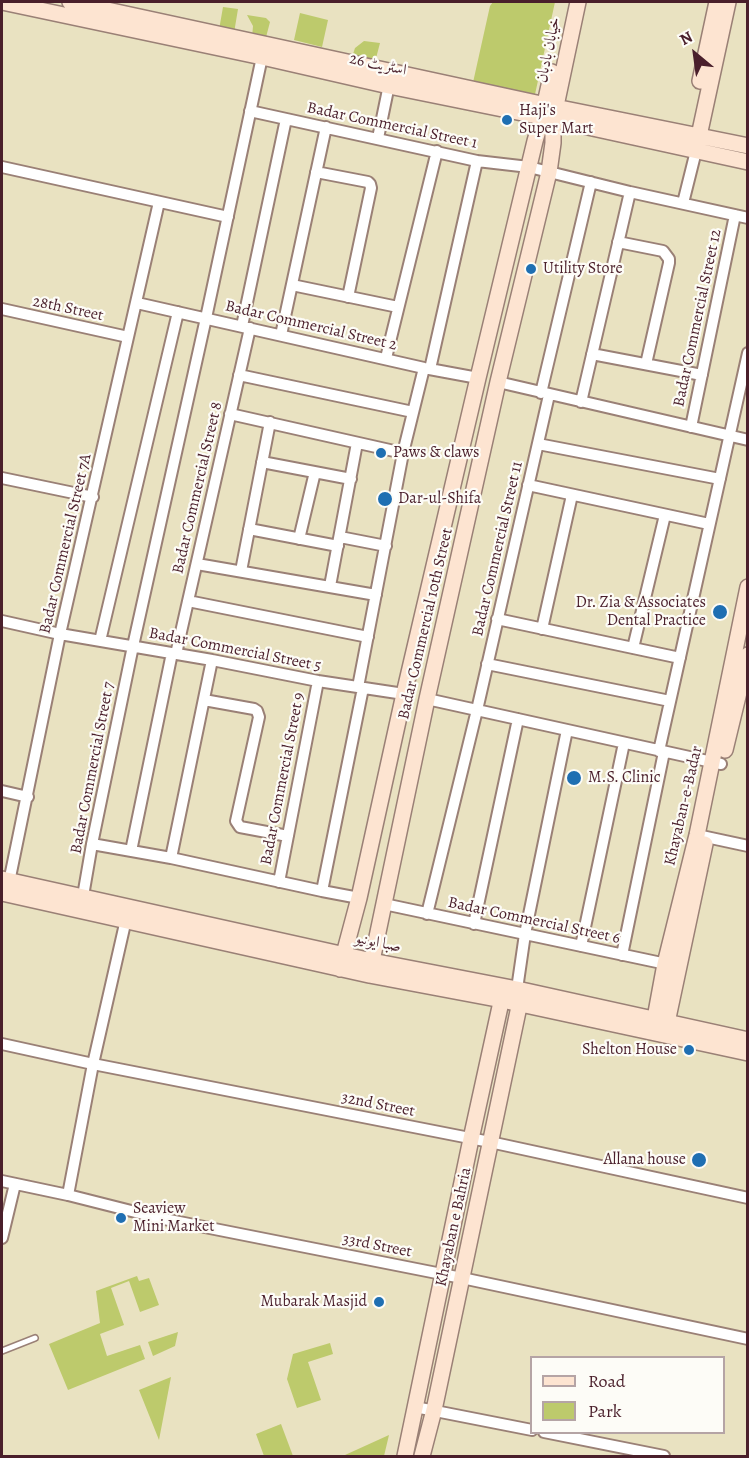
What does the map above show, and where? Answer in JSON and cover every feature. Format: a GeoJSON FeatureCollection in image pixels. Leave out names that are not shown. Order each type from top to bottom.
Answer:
{"type":"FeatureCollection","features":[{"type":"Feature","properties":{"kind":"main road","name":"اسٹریٹ 26"},"geometry":{"type":"LineString","coordinates":[[2,2],[389,86],[549,112]]}},
{"type":"Feature","properties":{"kind":"main road","name":"اسٹریٹ 26"},"geometry":{"type":"LineString","coordinates":[[70,2],[392,71],[549,112],[692,143],[747,162]]}},
{"type":"Feature","properties":{"kind":"main road","name":"خیابان بادبان"},"geometry":{"type":"LineString","coordinates":[[549,112],[568,2]]}},
{"type":"Feature","properties":{"kind":"main road","name":"خیابان بادبان"},"geometry":{"type":"LineString","coordinates":[[549,112],[578,2]]}},
{"type":"Feature","properties":{"kind":"main road"},"geometry":{"type":"LineString","coordinates":[[692,143],[717,2]]}},
{"type":"Feature","properties":{"kind":"main road"},"geometry":{"type":"LineString","coordinates":[[692,143],[728,2]]}},
{"type":"Feature","properties":{"kind":"main road","name":"Badar Commercial 10th Street"},"geometry":{"type":"LineString","coordinates":[[342,961],[359,897],[404,694],[529,167],[549,112]]}},
{"type":"Feature","properties":{"kind":"main road","name":"Badar Commercial 10th Street"},"geometry":{"type":"LineString","coordinates":[[371,968],[427,699],[498,382],[549,172],[553,143],[549,112]]}},
{"type":"Feature","properties":{"kind":"main road","name":"اسٹریٹ 26"},"geometry":{"type":"LineString","coordinates":[[692,143],[747,146]]}},
{"type":"Feature","properties":{"kind":"main road","name":"Khayaban-e-Badar"},"geometry":{"type":"LineString","coordinates":[[659,1027],[717,763],[747,587]]}},
{"type":"Feature","properties":{"kind":"main road","name":"Khayaban-e-Badar"},"geometry":{"type":"LineString","coordinates":[[717,763],[747,655]]}},
{"type":"Feature","properties":{"kind":"main road","name":"صبا ایونیو"},"geometry":{"type":"LineString","coordinates":[[5,886],[83,896],[128,913]]}},
{"type":"Feature","properties":{"kind":"main road","name":"صبا ایونیو"},"geometry":{"type":"LineString","coordinates":[[5,886],[371,968],[513,994],[659,1027],[747,1053]]}},
{"type":"Feature","properties":{"kind":"main road"},"geometry":{"type":"LineString","coordinates":[[405,1456],[471,1139],[513,994]]}},
{"type":"Feature","properties":{"kind":"main road","name":"Khayaban e Bahria"},"geometry":{"type":"LineString","coordinates":[[422,1456],[434,1410],[490,1142],[513,994]]}},
{"type":"Feature","properties":{"kind":"main road","name":"صبا ایونیو"},"geometry":{"type":"LineString","coordinates":[[659,1027],[747,1040]]}},
{"type":"Feature","properties":{"kind":"street","name":"Badar Commercial Street 7"},"geometry":{"type":"LineString","coordinates":[[83,896],[133,646],[262,57]]}},
{"type":"Feature","properties":{"kind":"street"},"geometry":{"type":"LineString","coordinates":[[378,138],[392,71]]}},
{"type":"Feature","properties":{"kind":"street","name":"Badar Commercial Street 1"},"geometry":{"type":"LineString","coordinates":[[250,111],[477,160],[549,172]]}},
{"type":"Feature","properties":{"kind":"street","name":"Badar Commercial Street 8"},"geometry":{"type":"LineString","coordinates":[[131,851],[239,375],[286,118]]}},
{"type":"Feature","properties":{"kind":"street"},"geometry":{"type":"LineString","coordinates":[[281,335],[326,127]]}},
{"type":"Feature","properties":{"kind":"street"},"geometry":{"type":"LineString","coordinates":[[683,204],[692,143]]}},
{"type":"Feature","properties":{"kind":"street"},"geometry":{"type":"LineString","coordinates":[[386,358],[436,151]]}},
{"type":"Feature","properties":{"kind":"street"},"geometry":{"type":"LineString","coordinates":[[322,891],[403,453],[427,368],[477,160]]}},
{"type":"Feature","properties":{"kind":"street"},"geometry":{"type":"LineString","coordinates":[[2,167],[228,217]]}},
{"type":"Feature","properties":{"kind":"street"},"geometry":{"type":"LineString","coordinates":[[316,172],[370,184],[348,297]]}},
{"type":"Feature","properties":{"kind":"street"},"geometry":{"type":"LineString","coordinates":[[549,172],[747,218]]}},
{"type":"Feature","properties":{"kind":"street","name":"Badar Commercial Street 11"},"geometry":{"type":"LineString","coordinates":[[427,914],[538,444],[545,394],[591,182]]}},
{"type":"Feature","properties":{"kind":"street"},"geometry":{"type":"LineString","coordinates":[[581,402],[630,192]]}},
{"type":"Feature","properties":{"kind":"street","name":"Badar Commercial Street 7A"},"geometry":{"type":"LineString","coordinates":[[5,886],[28,796],[60,634],[159,202]]}},
{"type":"Feature","properties":{"kind":"street","name":"Badar Commercial Street 12"},"geometry":{"type":"LineString","coordinates":[[691,427],[735,215]]}},
{"type":"Feature","properties":{"kind":"street"},"geometry":{"type":"LineString","coordinates":[[618,242],[663,251],[669,259],[646,364]]}},
{"type":"Feature","properties":{"kind":"street"},"geometry":{"type":"LineString","coordinates":[[292,285],[398,307]]}},
{"type":"Feature","properties":{"kind":"street","name":"Badar Commercial Street 2"},"geometry":{"type":"LineString","coordinates":[[137,303],[478,378]]}},
{"type":"Feature","properties":{"kind":"street","name":"28th Street"},"geometry":{"type":"LineString","coordinates":[[2,309],[128,337]]}},
{"type":"Feature","properties":{"kind":"street"},"geometry":{"type":"LineString","coordinates":[[100,641],[178,312]]}},
{"type":"Feature","properties":{"kind":"street"},"geometry":{"type":"LineString","coordinates":[[622,955],[670,701],[747,353]]}},
{"type":"Feature","properties":{"kind":"street"},"geometry":{"type":"LineString","coordinates":[[592,354],[702,375]]}},
{"type":"Feature","properties":{"kind":"street"},"geometry":{"type":"LineString","coordinates":[[239,375],[413,412]]}},
{"type":"Feature","properties":{"kind":"street"},"geometry":{"type":"LineString","coordinates":[[498,382],[747,440]]}},
{"type":"Feature","properties":{"kind":"street"},"geometry":{"type":"LineString","coordinates":[[230,414],[403,453]]}},
{"type":"Feature","properties":{"kind":"street"},"geometry":{"type":"LineString","coordinates":[[241,571],[270,422]]}},
{"type":"Feature","properties":{"kind":"street"},"geometry":{"type":"LineString","coordinates":[[330,586],[357,443]]}},
{"type":"Feature","properties":{"kind":"street"},"geometry":{"type":"LineString","coordinates":[[538,444],[720,479]]}},
{"type":"Feature","properties":{"kind":"street"},"geometry":{"type":"LineString","coordinates":[[262,462],[351,479]]}},
{"type":"Feature","properties":{"kind":"street"},"geometry":{"type":"LineString","coordinates":[[299,539],[315,472]]}},
{"type":"Feature","properties":{"kind":"street"},"geometry":{"type":"LineString","coordinates":[[2,478],[93,497]]}},
{"type":"Feature","properties":{"kind":"street"},"geometry":{"type":"LineString","coordinates":[[528,485],[710,524]]}},
{"type":"Feature","properties":{"kind":"street"},"geometry":{"type":"LineString","coordinates":[[542,629],[572,495]]}},
{"type":"Feature","properties":{"kind":"street"},"geometry":{"type":"LineString","coordinates":[[633,648],[665,515]]}},
{"type":"Feature","properties":{"kind":"street"},"geometry":{"type":"LineString","coordinates":[[249,529],[299,539],[386,546]]}},
{"type":"Feature","properties":{"kind":"street"},"geometry":{"type":"LineString","coordinates":[[196,564],[376,595]]}},
{"type":"Feature","properties":{"kind":"street"},"geometry":{"type":"LineString","coordinates":[[188,601],[368,638]]}},
{"type":"Feature","properties":{"kind":"street"},"geometry":{"type":"LineString","coordinates":[[497,619],[680,658]]}},
{"type":"Feature","properties":{"kind":"street","name":"Badar Commercial Street 5"},"geometry":{"type":"LineString","coordinates":[[2,621],[60,634],[318,681],[404,694]]}},
{"type":"Feature","properties":{"kind":"street"},"geometry":{"type":"LineString","coordinates":[[171,858],[212,660]]}},
{"type":"Feature","properties":{"kind":"street"},"geometry":{"type":"LineString","coordinates":[[487,664],[670,701]]}},
{"type":"Feature","properties":{"kind":"street","name":"Badar Commercial Street 9"},"geometry":{"type":"LineString","coordinates":[[279,882],[318,681]]}},
{"type":"Feature","properties":{"kind":"street"},"geometry":{"type":"LineString","coordinates":[[427,699],[717,763]]}},
{"type":"Feature","properties":{"kind":"street"},"geometry":{"type":"LineString","coordinates":[[204,700],[257,711],[258,717],[236,821],[240,826],[288,836]]}},
{"type":"Feature","properties":{"kind":"street"},"geometry":{"type":"LineString","coordinates":[[474,924],[518,719]]}},
{"type":"Feature","properties":{"kind":"street"},"geometry":{"type":"LineString","coordinates":[[513,994],[567,730]]}},
{"type":"Feature","properties":{"kind":"street"},"geometry":{"type":"LineString","coordinates":[[581,946],[624,743]]}},
{"type":"Feature","properties":{"kind":"street"},"geometry":{"type":"LineString","coordinates":[[2,791],[28,796]]}},
{"type":"Feature","properties":{"kind":"street"},"geometry":{"type":"LineString","coordinates":[[701,836],[747,846]]}},
{"type":"Feature","properties":{"kind":"street"},"geometry":{"type":"LineString","coordinates":[[92,844],[359,897]]}},
{"type":"Feature","properties":{"kind":"street","name":"Badar Commercial Street 6"},"geometry":{"type":"LineString","coordinates":[[384,904],[672,966]]}},
{"type":"Feature","properties":{"kind":"street"},"geometry":{"type":"LineString","coordinates":[[68,1195],[93,1064],[128,913]]}},
{"type":"Feature","properties":{"kind":"street","name":"32nd Street"},"geometry":{"type":"LineString","coordinates":[[2,1044],[490,1142],[747,1198]]}},
{"type":"Feature","properties":{"kind":"street","name":"33rd Street"},"geometry":{"type":"LineString","coordinates":[[2,1181],[159,1218],[443,1274],[747,1339]]}},
{"type":"Feature","properties":{"kind":"street"},"geometry":{"type":"LineString","coordinates":[[2,1238],[15,1184]]}},
{"type":"Feature","properties":{"kind":"street"},"geometry":{"type":"LineString","coordinates":[[415,1407],[530,1430]]}},
{"type":"Feature","properties":{"kind":"street"},"geometry":{"type":"LineString","coordinates":[[554,1434],[664,1456]]}},
{"type":"Feature","properties":{"kind":"lane"},"geometry":{"type":"LineString","coordinates":[[2,1351],[35,1338]]}},
{"type":"Feature","properties":{"kind":"green space"},"geometry":{"type":"Polygon","coordinates":[[[493,2],[555,2],[534,99],[472,87],[490,6],[493,2]]]}},
{"type":"Feature","properties":{"kind":"green space"},"geometry":{"type":"Polygon","coordinates":[[[223,7],[238,9],[234,33],[219,30],[223,7]]]}},
{"type":"Feature","properties":{"kind":"green space"},"geometry":{"type":"Polygon","coordinates":[[[300,13],[328,20],[322,47],[294,40],[300,13]]]}},
{"type":"Feature","properties":{"kind":"green space"},"geometry":{"type":"Polygon","coordinates":[[[247,15],[266,18],[270,22],[265,41],[252,38],[253,26],[247,15]]]}},
{"type":"Feature","properties":{"kind":"green space"},"geometry":{"type":"Polygon","coordinates":[[[364,41],[380,43],[375,62],[352,57],[355,48],[364,41]]]}},
{"type":"Feature","properties":{"kind":"green space"},"geometry":{"type":"Polygon","coordinates":[[[137,1276],[139,1281],[149,1278],[159,1305],[140,1312],[129,1281],[111,1288],[124,1325],[100,1334],[107,1356],[140,1345],[145,1359],[68,1390],[49,1344],[100,1323],[96,1291],[137,1276]]]}},
{"type":"Feature","properties":{"kind":"green space"},"geometry":{"type":"Polygon","coordinates":[[[178,1332],[175,1346],[153,1356],[148,1342],[178,1332]]]}},
{"type":"Feature","properties":{"kind":"green space"},"geometry":{"type":"Polygon","coordinates":[[[330,1343],[333,1354],[308,1362],[321,1400],[297,1408],[287,1379],[293,1354],[330,1343]]]}},
{"type":"Feature","properties":{"kind":"green space"},"geometry":{"type":"Polygon","coordinates":[[[171,1377],[159,1440],[139,1390],[171,1377]]]}},
{"type":"Feature","properties":{"kind":"green space"},"geometry":{"type":"Polygon","coordinates":[[[281,1424],[293,1456],[264,1456],[256,1434],[281,1424]]]}},
{"type":"Feature","properties":{"kind":"green space"},"geometry":{"type":"Polygon","coordinates":[[[389,1435],[384,1456],[345,1455],[389,1435]]]}},
{"type":"Feature","properties":{"kind":"place","name":"Haji's Super Mart"},"geometry":{"type":"Point","coordinates":[507,120]}},
{"type":"Feature","properties":{"kind":"place","name":"Utility Store"},"geometry":{"type":"Point","coordinates":[531,269]}},
{"type":"Feature","properties":{"kind":"place","name":"Paws & claws"},"geometry":{"type":"Point","coordinates":[381,453]}},
{"type":"Feature","properties":{"kind":"place","name":"Dar-ul-Shifa"},"geometry":{"type":"Point","coordinates":[385,499]}},
{"type":"Feature","properties":{"kind":"place","name":"Dr. Zia & Associates Dental Practice"},"geometry":{"type":"Point","coordinates":[720,612]}},
{"type":"Feature","properties":{"kind":"place","name":"M.S. Clinic"},"geometry":{"type":"Point","coordinates":[574,778]}},
{"type":"Feature","properties":{"kind":"place","name":"Shelton House"},"geometry":{"type":"Point","coordinates":[689,1050]}},
{"type":"Feature","properties":{"kind":"place","name":"Allana house"},"geometry":{"type":"Point","coordinates":[699,1160]}},
{"type":"Feature","properties":{"kind":"place","name":"Seaview Mini Market"},"geometry":{"type":"Point","coordinates":[121,1218]}},
{"type":"Feature","properties":{"kind":"place","name":"Mubarak Masjid"},"geometry":{"type":"Point","coordinates":[379,1302]}}]}
